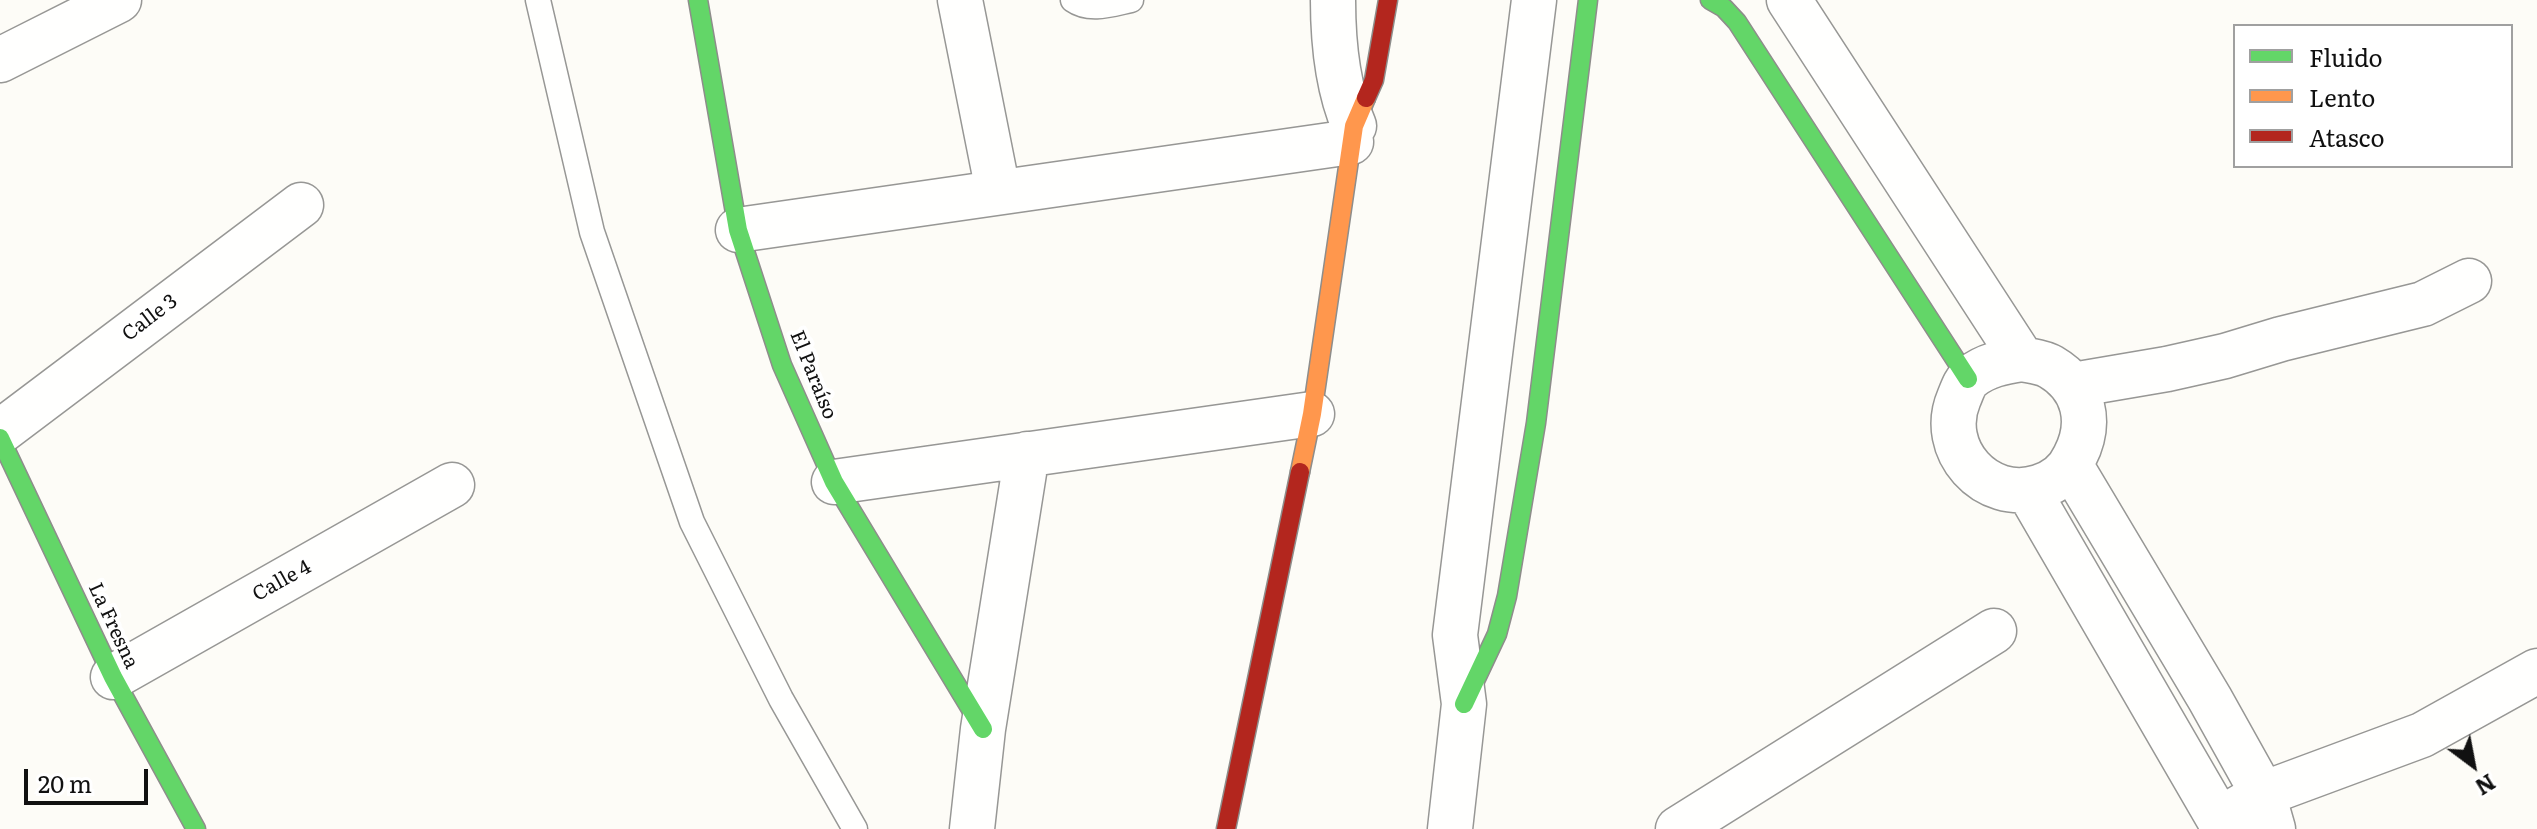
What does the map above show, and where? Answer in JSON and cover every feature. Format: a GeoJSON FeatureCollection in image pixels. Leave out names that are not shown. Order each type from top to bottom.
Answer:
{"type":"FeatureCollection","features":[{"type":"Feature","properties":{"kind":"street"},"geometry":{"type":"LineString","coordinates":[[0,60],[119,0]]}},
{"type":"Feature","properties":{"kind":"street","name":"El Paraíso"},"geometry":{"type":"LineString","coordinates":[[698,0],[738,230],[782,365],[834,482],[983,729]]}},
{"type":"Feature","properties":{"kind":"street"},"geometry":{"type":"LineString","coordinates":[[960,0],[998,191]]}},
{"type":"Feature","properties":{"kind":"street"},"geometry":{"type":"LineString","coordinates":[[1333,0],[1341,84],[1352,134]]}},
{"type":"Feature","properties":{"kind":"street"},"geometry":{"type":"LineString","coordinates":[[1226,829],[1312,414],[1352,134],[1374,80],[1388,0]]}},
{"type":"Feature","properties":{"kind":"street"},"geometry":{"type":"LineString","coordinates":[[1450,829],[1464,704],[1455,635],[1534,0]]}},
{"type":"Feature","properties":{"kind":"street"},"geometry":{"type":"LineString","coordinates":[[1464,704],[1497,634],[1507,596],[1536,423],[1588,0]]}},
{"type":"Feature","properties":{"kind":"street"},"geometry":{"type":"LineString","coordinates":[[1710,0],[1724,8],[1737,22],[1968,379]]}},
{"type":"Feature","properties":{"kind":"street"},"geometry":{"type":"LineString","coordinates":[[1789,0],[2022,359]]}},
{"type":"Feature","properties":{"kind":"street"},"geometry":{"type":"LineString","coordinates":[[738,230],[1352,134]]}},
{"type":"Feature","properties":{"kind":"street","name":"Calle 3"},"geometry":{"type":"LineString","coordinates":[[0,435],[301,205]]}},
{"type":"Feature","properties":{"kind":"street"},"geometry":{"type":"LineString","coordinates":[[2073,385],[2225,356],[2423,304],[2469,281]]}},
{"type":"Feature","properties":{"kind":"street"},"geometry":{"type":"LineString","coordinates":[[2022,359],[2050,366],[2073,385],[2084,412],[2083,440],[2071,466],[2052,483],[2028,490],[1995,487],[1969,469],[1954,441],[1955,408],[1968,379],[1994,364],[2022,359]]}},
{"type":"Feature","properties":{"kind":"street"},"geometry":{"type":"LineString","coordinates":[[834,482],[1312,414]]}},
{"type":"Feature","properties":{"kind":"street","name":"La Fresna"},"geometry":{"type":"LineString","coordinates":[[0,435],[113,677],[196,829]]}},
{"type":"Feature","properties":{"kind":"street"},"geometry":{"type":"LineString","coordinates":[[972,829],[983,729],[1027,454]]}},
{"type":"Feature","properties":{"kind":"street"},"geometry":{"type":"LineString","coordinates":[[2071,466],[2210,699],[2268,811]]}},
{"type":"Feature","properties":{"kind":"street","name":"Calle 4"},"geometry":{"type":"LineString","coordinates":[[113,677],[452,485]]}},
{"type":"Feature","properties":{"kind":"street"},"geometry":{"type":"LineString","coordinates":[[2028,490],[2224,825],[2268,811],[2422,735],[2537,671]]}},
{"type":"Feature","properties":{"kind":"street"},"geometry":{"type":"LineString","coordinates":[[1678,829],[1994,631]]}},
{"type":"Feature","properties":{"kind":"lane"},"geometry":{"type":"LineString","coordinates":[[538,0],[592,232],[692,522],[781,699],[855,829]]}},
{"type":"Feature","properties":{"kind":"lane"},"geometry":{"type":"LineString","coordinates":[[1073,0],[1081,6],[1102,6],[1131,0]]}},
{"type":"Feature","properties":{"kind":"traffic: fast"},"geometry":{"type":"LineString","coordinates":[[698,0],[738,230],[782,365],[834,482],[983,729]]}},
{"type":"Feature","properties":{"kind":"traffic: fast"},"geometry":{"type":"LineString","coordinates":[[1464,704],[1497,634],[1507,596],[1536,423],[1588,0]]}},
{"type":"Feature","properties":{"kind":"traffic: fast"},"geometry":{"type":"LineString","coordinates":[[1710,0],[1724,8],[1737,22],[1968,379]]}},
{"type":"Feature","properties":{"kind":"traffic: fast"},"geometry":{"type":"LineString","coordinates":[[0,438],[113,677],[196,829]]}},
{"type":"Feature","properties":{"kind":"traffic: slow"},"geometry":{"type":"LineString","coordinates":[[1300,472],[1312,414],[1354,126],[1366,98]]}},
{"type":"Feature","properties":{"kind":"traffic: jam"},"geometry":{"type":"LineString","coordinates":[[1366,98],[1374,80],[1388,0]]}},
{"type":"Feature","properties":{"kind":"traffic: jam"},"geometry":{"type":"LineString","coordinates":[[1226,829],[1300,472]]}}]}
